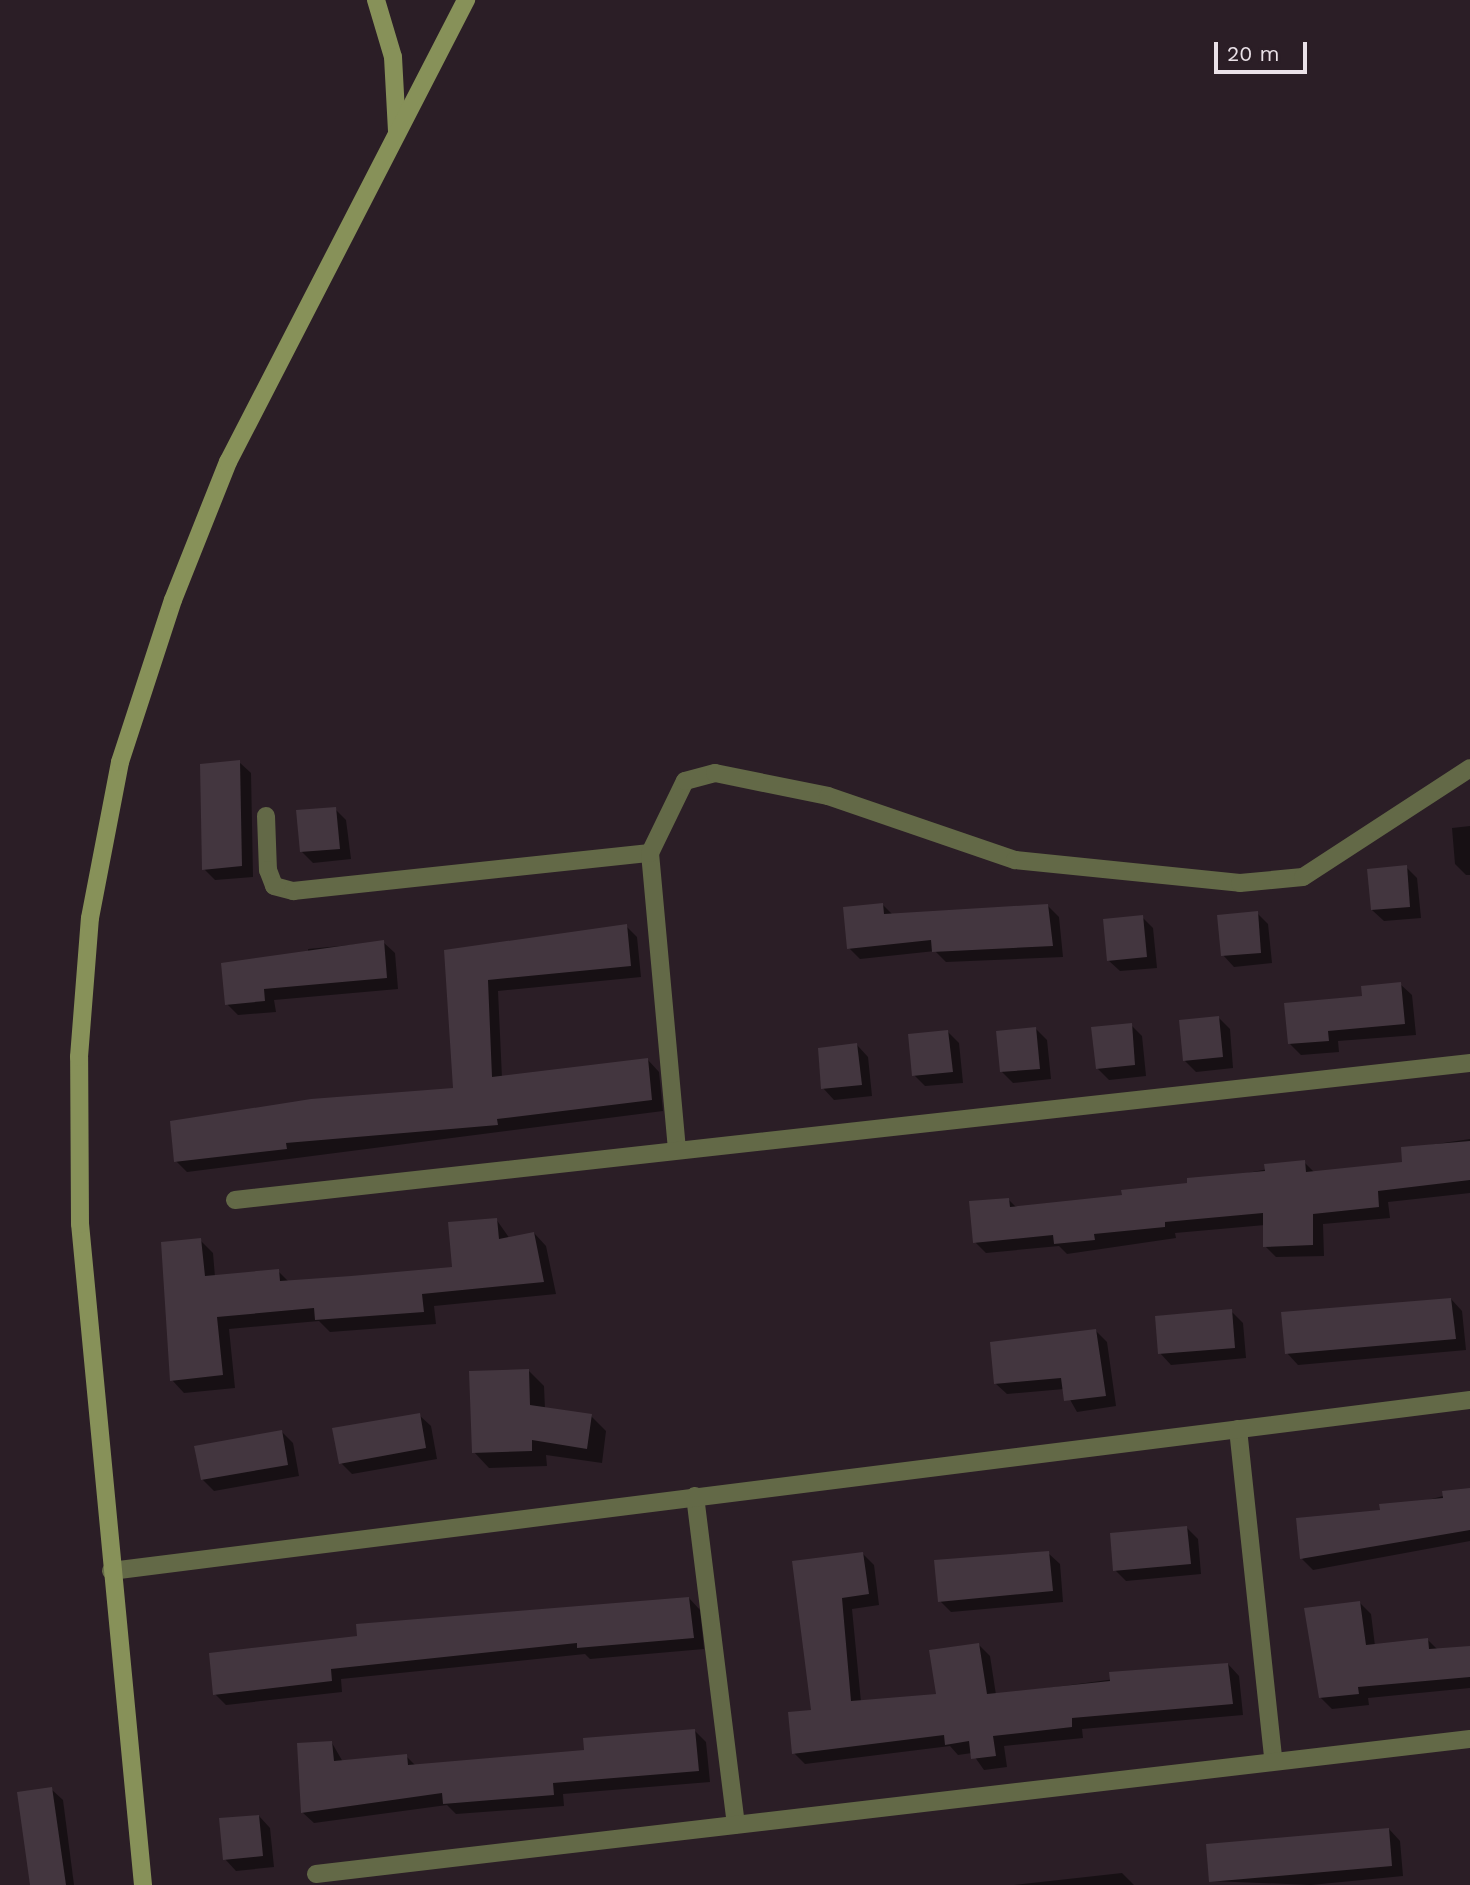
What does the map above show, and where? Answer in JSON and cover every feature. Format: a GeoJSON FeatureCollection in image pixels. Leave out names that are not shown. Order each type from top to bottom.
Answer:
{"type":"FeatureCollection","features":[{"type":"Feature","properties":{"kind":"street"},"geometry":{"type":"LineString","coordinates":[[376,0],[393,57],[397,132]]}},
{"type":"Feature","properties":{"kind":"street"},"geometry":{"type":"LineString","coordinates":[[143,1885],[80,1224],[79,1057],[90,918],[120,762],[173,600],[228,462],[466,0]]}},
{"type":"Feature","properties":{"kind":"street"},"geometry":{"type":"LineString","coordinates":[[677,1148],[650,853],[685,781],[715,773],[828,796],[1015,860],[1240,883],[1303,877],[1470,768]]}},
{"type":"Feature","properties":{"kind":"street"},"geometry":{"type":"LineString","coordinates":[[266,816],[268,870],[274,886],[293,891],[650,853]]}},
{"type":"Feature","properties":{"kind":"street"},"geometry":{"type":"LineString","coordinates":[[235,1200],[677,1148],[1470,1063]]}},
{"type":"Feature","properties":{"kind":"street"},"geometry":{"type":"LineString","coordinates":[[111,1571],[1470,1400]]}},
{"type":"Feature","properties":{"kind":"street"},"geometry":{"type":"LineString","coordinates":[[1238,1429],[1273,1759]]}},
{"type":"Feature","properties":{"kind":"street"},"geometry":{"type":"LineString","coordinates":[[695,1496],[736,1824]]}},
{"type":"Feature","properties":{"kind":"street"},"geometry":{"type":"LineString","coordinates":[[316,1874],[1273,1759],[1470,1739]]}},
{"type":"Feature","properties":{"kind":"building"},"geometry":{"type":"Polygon","coordinates":[[[240,760],[242,866],[202,870],[200,764],[240,760]]]}},
{"type":"Feature","properties":{"kind":"building"},"geometry":{"type":"Polygon","coordinates":[[[336,807],[340,849],[300,852],[296,810],[336,807]]]}},
{"type":"Feature","properties":{"kind":"building"},"geometry":{"type":"Polygon","coordinates":[[[1407,865],[1410,907],[1371,910],[1367,869],[1407,865]]]}},
{"type":"Feature","properties":{"kind":"building"},"geometry":{"type":"Polygon","coordinates":[[[883,903],[884,914],[1048,904],[1053,946],[932,952],[931,940],[847,949],[843,907],[883,903]]]}},
{"type":"Feature","properties":{"kind":"building"},"geometry":{"type":"Polygon","coordinates":[[[1258,911],[1261,953],[1221,956],[1217,915],[1258,911]]]}},
{"type":"Feature","properties":{"kind":"building"},"geometry":{"type":"Polygon","coordinates":[[[1143,915],[1147,957],[1107,961],[1103,919],[1143,915]]]}},
{"type":"Feature","properties":{"kind":"building"},"geometry":{"type":"Polygon","coordinates":[[[627,924],[631,966],[488,980],[492,1077],[648,1058],[652,1100],[497,1119],[498,1125],[286,1143],[287,1149],[174,1162],[170,1121],[311,1099],[453,1088],[444,950],[627,924]]]}},
{"type":"Feature","properties":{"kind":"building"},"geometry":{"type":"Polygon","coordinates":[[[384,940],[387,978],[264,989],[265,1001],[225,1005],[221,963],[384,940]]]}},
{"type":"Feature","properties":{"kind":"building"},"geometry":{"type":"Polygon","coordinates":[[[1401,982],[1405,1024],[1328,1031],[1329,1041],[1288,1044],[1284,1003],[1362,996],[1361,986],[1401,982]]]}},
{"type":"Feature","properties":{"kind":"building"},"geometry":{"type":"Polygon","coordinates":[[[1219,1016],[1223,1057],[1183,1061],[1179,1020],[1219,1016]]]}},
{"type":"Feature","properties":{"kind":"building"},"geometry":{"type":"Polygon","coordinates":[[[1132,1023],[1135,1065],[1096,1069],[1091,1027],[1132,1023]]]}},
{"type":"Feature","properties":{"kind":"building"},"geometry":{"type":"Polygon","coordinates":[[[1036,1027],[1040,1069],[1000,1072],[996,1031],[1036,1027]]]}},
{"type":"Feature","properties":{"kind":"building"},"geometry":{"type":"Polygon","coordinates":[[[948,1030],[953,1072],[912,1076],[908,1034],[948,1030]]]}},
{"type":"Feature","properties":{"kind":"building"},"geometry":{"type":"Polygon","coordinates":[[[857,1043],[862,1085],[821,1089],[818,1048],[857,1043]]]}},
{"type":"Feature","properties":{"kind":"building"},"geometry":{"type":"Polygon","coordinates":[[[1470,1141],[1470,1180],[1378,1191],[1379,1207],[1313,1214],[1313,1245],[1263,1247],[1263,1213],[1165,1222],[1165,1227],[1094,1234],[1095,1240],[1054,1244],[1053,1235],[973,1243],[969,1201],[1009,1198],[1010,1207],[1122,1195],[1121,1190],[1187,1183],[1187,1178],[1265,1171],[1264,1164],[1305,1160],[1306,1172],[1402,1162],[1401,1147],[1470,1141]]]}},
{"type":"Feature","properties":{"kind":"building"},"geometry":{"type":"Polygon","coordinates":[[[497,1218],[499,1239],[534,1232],[544,1282],[422,1294],[424,1312],[315,1320],[314,1308],[217,1317],[223,1375],[170,1381],[161,1242],[201,1238],[205,1276],[279,1269],[280,1281],[351,1276],[452,1267],[448,1222],[497,1218]]]}},
{"type":"Feature","properties":{"kind":"building"},"geometry":{"type":"Polygon","coordinates":[[[1451,1298],[1456,1339],[1285,1354],[1281,1312],[1451,1298]]]}},
{"type":"Feature","properties":{"kind":"building"},"geometry":{"type":"Polygon","coordinates":[[[1232,1309],[1235,1348],[1158,1354],[1155,1316],[1232,1309]]]}},
{"type":"Feature","properties":{"kind":"building"},"geometry":{"type":"Polygon","coordinates":[[[1096,1329],[1106,1396],[1064,1401],[1061,1378],[994,1384],[990,1342],[1096,1329]]]}},
{"type":"Feature","properties":{"kind":"building"},"geometry":{"type":"Polygon","coordinates":[[[529,1369],[530,1405],[592,1414],[587,1449],[532,1440],[532,1451],[472,1453],[469,1371],[529,1369]]]}},
{"type":"Feature","properties":{"kind":"building"},"geometry":{"type":"Polygon","coordinates":[[[420,1413],[426,1448],[339,1464],[332,1428],[420,1413]]]}},
{"type":"Feature","properties":{"kind":"building"},"geometry":{"type":"Polygon","coordinates":[[[282,1430],[288,1465],[201,1480],[194,1446],[282,1430]]]}},
{"type":"Feature","properties":{"kind":"building"},"geometry":{"type":"Polygon","coordinates":[[[1470,1488],[1470,1530],[1300,1559],[1296,1518],[1380,1510],[1379,1504],[1443,1498],[1442,1491],[1470,1488]]]}},
{"type":"Feature","properties":{"kind":"building"},"geometry":{"type":"Polygon","coordinates":[[[1187,1526],[1191,1564],[1113,1571],[1110,1533],[1187,1526]]]}},
{"type":"Feature","properties":{"kind":"building"},"geometry":{"type":"Polygon","coordinates":[[[1049,1551],[1053,1591],[938,1602],[934,1560],[1049,1551]]]}},
{"type":"Feature","properties":{"kind":"building"},"geometry":{"type":"Polygon","coordinates":[[[863,1552],[869,1594],[842,1598],[851,1701],[936,1694],[929,1650],[979,1643],[987,1694],[1110,1681],[1109,1672],[1228,1663],[1233,1704],[1072,1718],[1072,1727],[993,1736],[996,1756],[971,1759],[969,1741],[945,1745],[944,1735],[792,1754],[788,1712],[811,1710],[792,1561],[863,1552]]]}},
{"type":"Feature","properties":{"kind":"building"},"geometry":{"type":"Polygon","coordinates":[[[689,1597],[694,1638],[577,1648],[577,1643],[331,1669],[332,1681],[213,1695],[209,1653],[357,1636],[356,1624],[689,1597]]]}},
{"type":"Feature","properties":{"kind":"building"},"geometry":{"type":"Polygon","coordinates":[[[1360,1601],[1366,1645],[1428,1638],[1429,1649],[1470,1646],[1470,1677],[1358,1687],[1359,1694],[1319,1698],[1304,1608],[1360,1601]]]}},
{"type":"Feature","properties":{"kind":"building"},"geometry":{"type":"Polygon","coordinates":[[[695,1729],[699,1771],[553,1783],[554,1795],[443,1804],[442,1793],[301,1813],[297,1743],[332,1741],[334,1761],[407,1754],[408,1765],[584,1750],[583,1738],[695,1729]]]}},
{"type":"Feature","properties":{"kind":"building"},"geometry":{"type":"Polygon","coordinates":[[[52,1787],[66,1885],[30,1885],[17,1792],[52,1787]]]}},
{"type":"Feature","properties":{"kind":"building"},"geometry":{"type":"Polygon","coordinates":[[[259,1815],[263,1856],[223,1860],[219,1818],[259,1815]]]}},
{"type":"Feature","properties":{"kind":"building"},"geometry":{"type":"Polygon","coordinates":[[[1389,1828],[1392,1866],[1209,1882],[1206,1844],[1389,1828]]]}}]}
